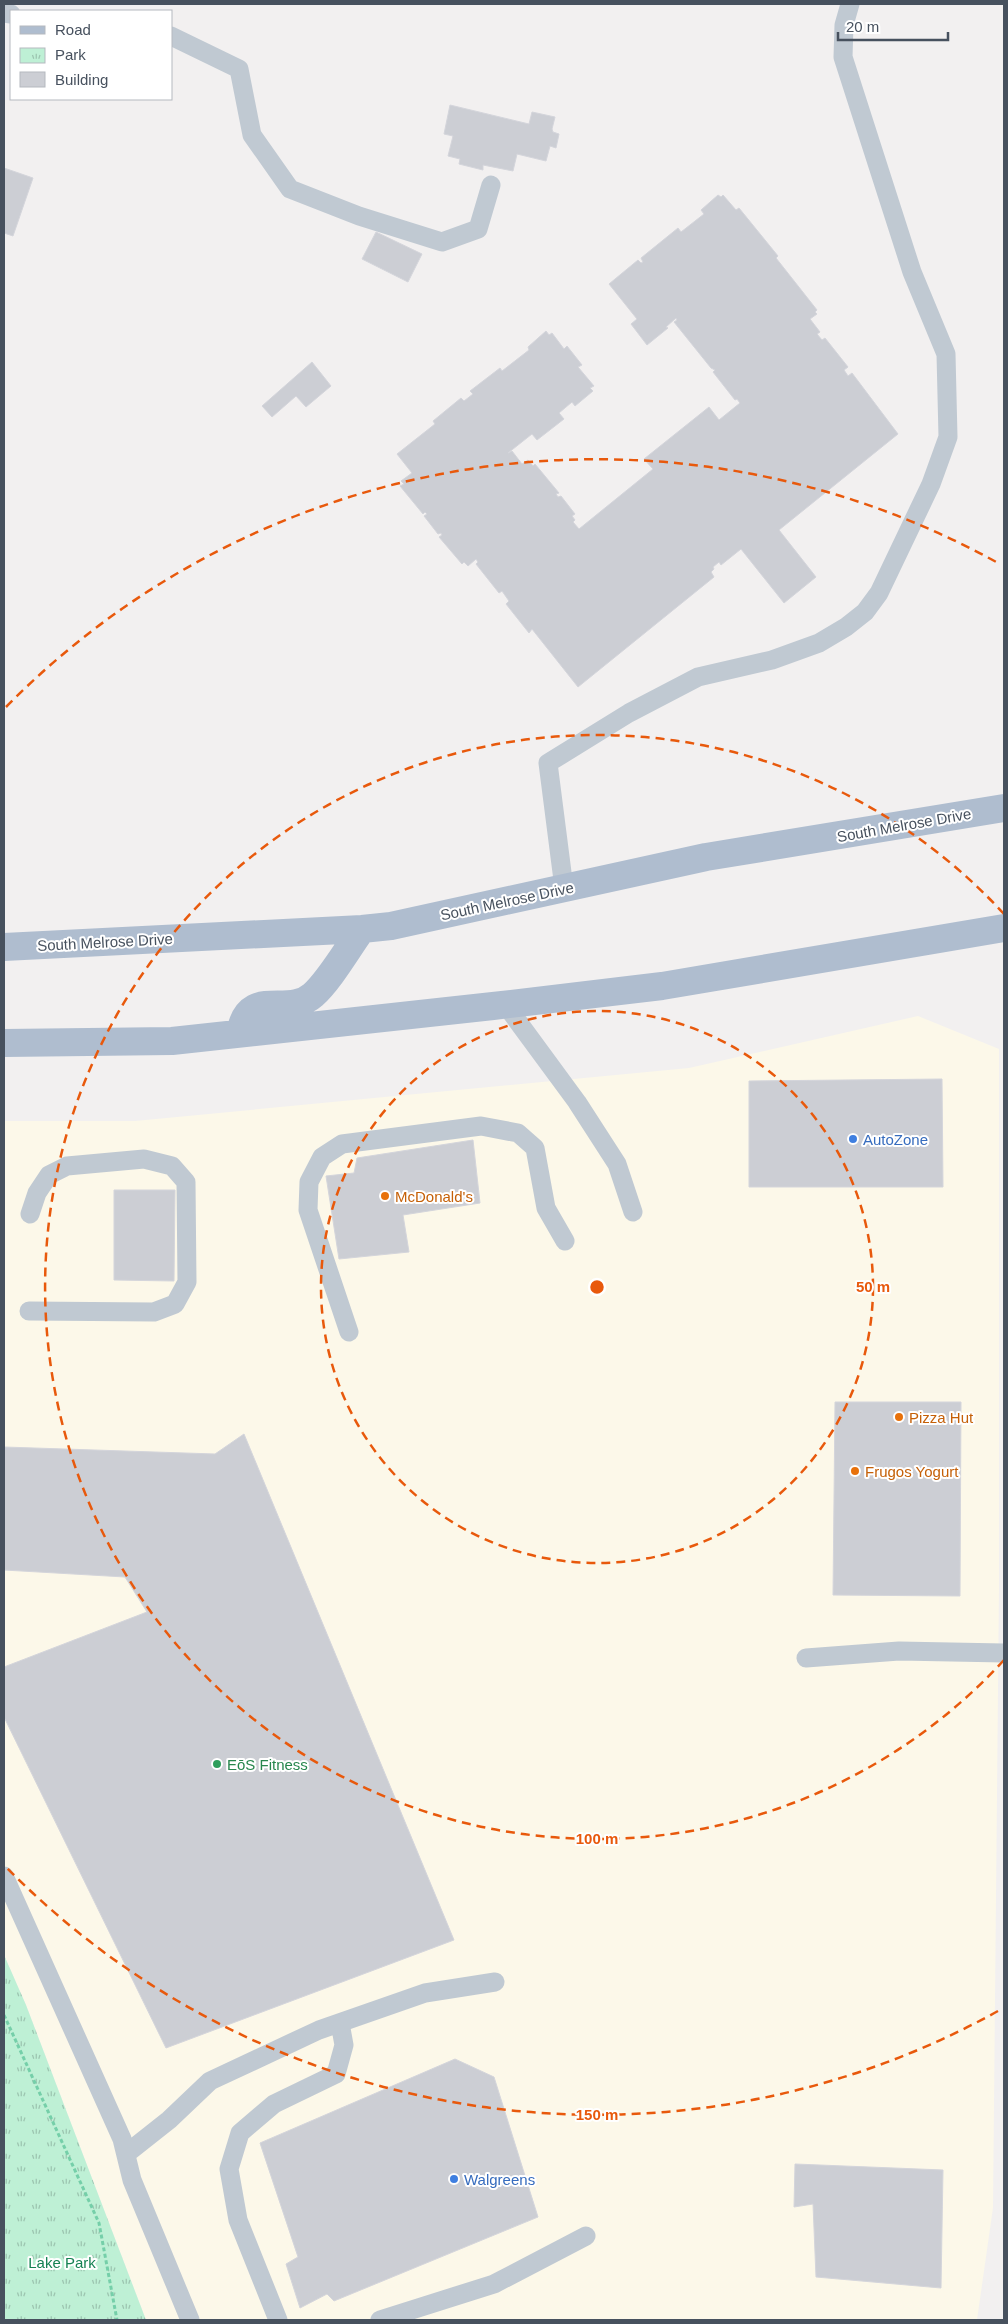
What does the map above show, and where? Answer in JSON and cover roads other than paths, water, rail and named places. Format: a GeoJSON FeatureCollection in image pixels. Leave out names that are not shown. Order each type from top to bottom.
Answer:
{"type":"FeatureCollection","features":[{"type":"Feature","properties":{"kind":"main road","name":"South Melrose Drive"},"geometry":{"type":"LineString","coordinates":[[4,947],[362,930],[392,926],[706,857],[1004,808]]}},
{"type":"Feature","properties":{"kind":"main road"},"geometry":{"type":"LineString","coordinates":[[4,1042],[172,1041],[505,1004],[662,986],[1004,928]]}},
{"type":"Feature","properties":{"kind":"main road"},"geometry":{"type":"LineString","coordinates":[[240,1034],[246,1013],[254,1008],[263,1005],[300,1002],[313,995],[362,930]]}},
{"type":"Feature","properties":{"kind":"lane"},"geometry":{"type":"LineString","coordinates":[[564,888],[548,763],[629,713],[698,677],[772,660],[819,643],[846,627],[865,612],[879,593],[931,484],[948,437],[946,354],[912,272],[843,57],[844,25],[850,4]]}},
{"type":"Feature","properties":{"kind":"lane"},"geometry":{"type":"LineString","coordinates":[[172,36],[239,69],[252,135],[290,189],[359,216],[442,242],[478,229],[491,185]]}},
{"type":"Feature","properties":{"kind":"lane"},"geometry":{"type":"LineString","coordinates":[[505,1004],[577,1102],[617,1164],[633,1212]]}},
{"type":"Feature","properties":{"kind":"lane"},"geometry":{"type":"LineString","coordinates":[[348,1332],[308,1210],[309,1182],[322,1157],[342,1144],[481,1126],[518,1133],[535,1148],[546,1208],[565,1241]]}},
{"type":"Feature","properties":{"kind":"lane"},"geometry":{"type":"LineString","coordinates":[[29,1312],[154,1312],[175,1304],[187,1282],[186,1182],[172,1166],[144,1159],[67,1166],[49,1176],[37,1193],[30,1214]]}},
{"type":"Feature","properties":{"kind":"lane"},"geometry":{"type":"LineString","coordinates":[[806,1658],[899,1651],[1004,1653]]}},
{"type":"Feature","properties":{"kind":"lane"},"geometry":{"type":"LineString","coordinates":[[4,1876],[122,2139],[132,2180],[190,2320]]}},
{"type":"Feature","properties":{"kind":"lane"},"geometry":{"type":"LineString","coordinates":[[126,2154],[169,2120],[210,2082],[319,2030],[425,1993],[495,1982]]}},
{"type":"Feature","properties":{"kind":"lane"},"geometry":{"type":"LineString","coordinates":[[278,2320],[238,2220],[229,2169],[240,2133],[274,2104],[336,2074],[344,2045],[340,2023]]}},
{"type":"Feature","properties":{"kind":"lane"},"geometry":{"type":"LineString","coordinates":[[380,2320],[494,2284],[586,2236]]}},
{"type":"Feature","properties":{"kind":"place","name":"AutoZone"},"geometry":{"type":"Point","coordinates":[853,1139]}},
{"type":"Feature","properties":{"kind":"place","name":"McDonald's"},"geometry":{"type":"Point","coordinates":[385,1196]}},
{"type":"Feature","properties":{"kind":"place","name":"Pizza Hut"},"geometry":{"type":"Point","coordinates":[899,1417]}},
{"type":"Feature","properties":{"kind":"place","name":"Frugos Yogurt"},"geometry":{"type":"Point","coordinates":[855,1471]}},
{"type":"Feature","properties":{"kind":"place","name":"EōS Fitness"},"geometry":{"type":"Point","coordinates":[217,1764]}},
{"type":"Feature","properties":{"kind":"place","name":"Walgreens"},"geometry":{"type":"Point","coordinates":[454,2179]}},
{"type":"Feature","properties":{"kind":"park label","name":"Lake Park"},"geometry":{"type":"Point","coordinates":[62,2262]}}]}
